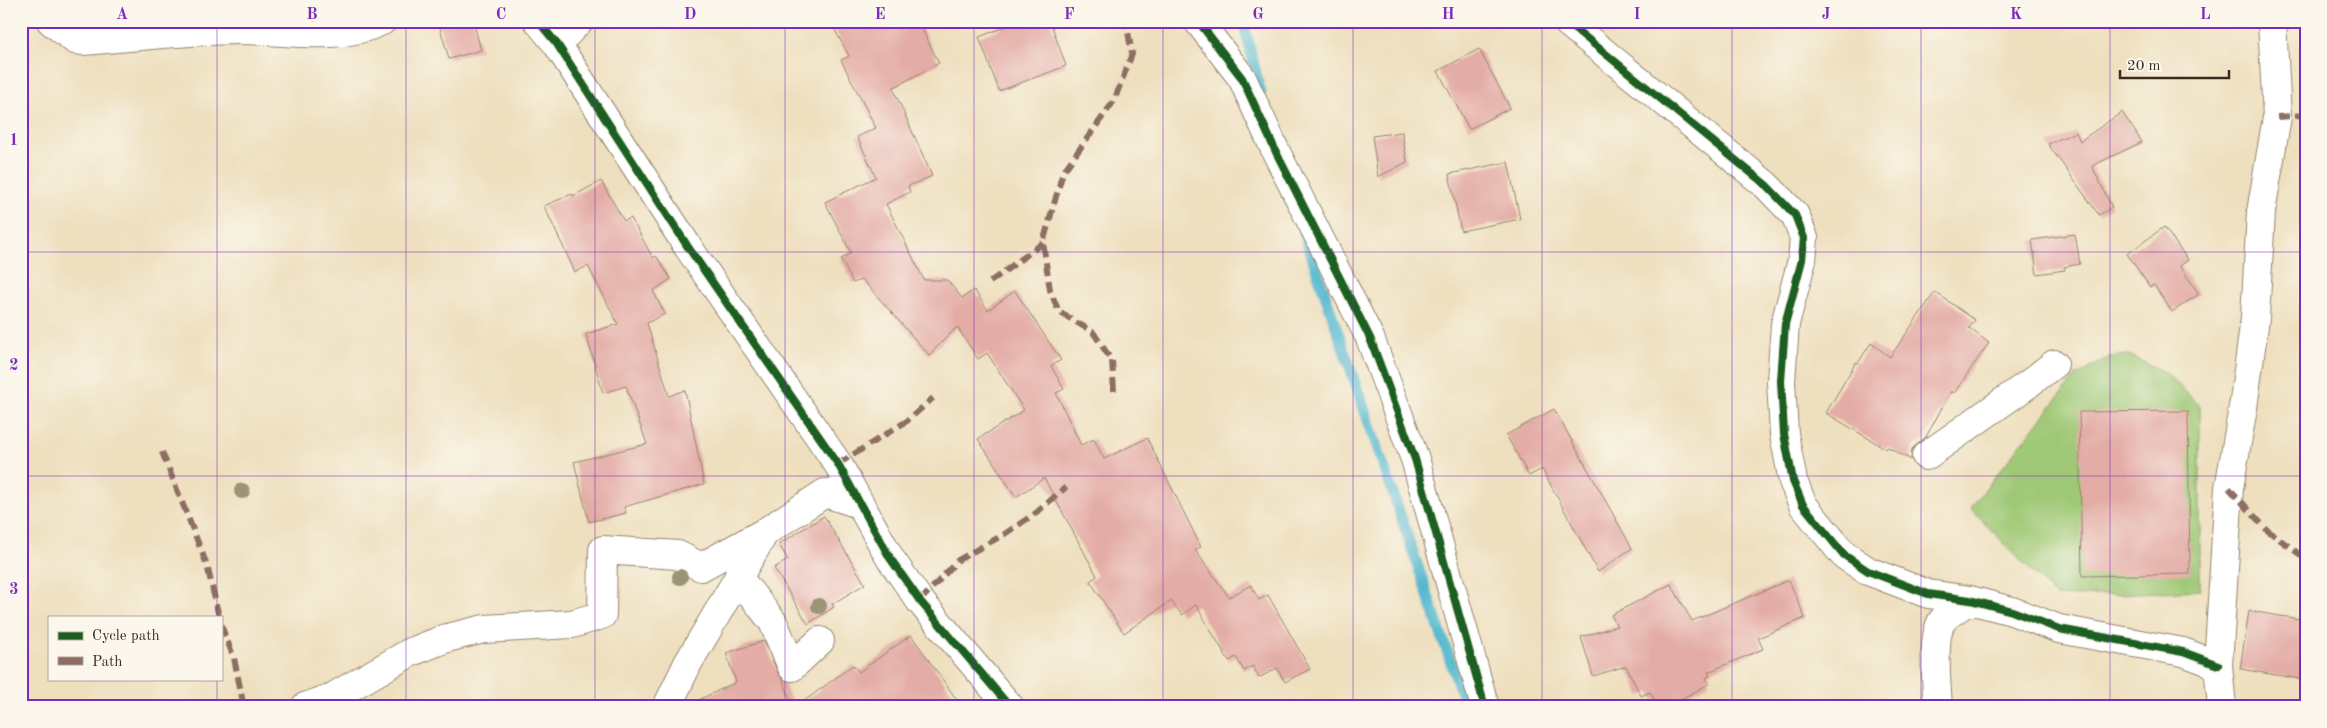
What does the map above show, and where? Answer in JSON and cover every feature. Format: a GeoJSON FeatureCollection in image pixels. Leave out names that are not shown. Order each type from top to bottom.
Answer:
{"type":"FeatureCollection","features":[{"type":"Feature","properties":{"kind":"street"},"geometry":{"type":"LineString","coordinates":[[51,21],[75,40],[84,41],[240,30],[278,33],[343,32],[371,27],[382,21]]}},
{"type":"Feature","properties":{"kind":"street"},"geometry":{"type":"LineString","coordinates":[[538,21],[557,44],[688,247],[838,464],[890,558],[920,602],[1010,707]]}},
{"type":"Feature","properties":{"kind":"street"},"geometry":{"type":"LineString","coordinates":[[557,44],[579,21]]}},
{"type":"Feature","properties":{"kind":"street"},"geometry":{"type":"LineString","coordinates":[[1198,21],[1242,78],[1281,163],[1370,338],[1415,459],[1485,707]]}},
{"type":"Feature","properties":{"kind":"street"},"geometry":{"type":"LineString","coordinates":[[1568,23],[1766,185],[1795,215],[1804,238],[1802,260],[1785,324],[1781,381],[1784,434],[1793,481],[1803,505],[1844,555],[1868,571],[1928,594],[1970,600],[2012,611],[2059,629],[2183,652],[2218,665]]}},
{"type":"Feature","properties":{"kind":"street"},"geometry":{"type":"LineString","coordinates":[[2222,707],[2218,665],[2229,488],[2243,408],[2255,318],[2261,212],[2277,117],[2267,24]]}},
{"type":"Feature","properties":{"kind":"street"},"geometry":{"type":"LineString","coordinates":[[1926,456],[2054,364]]}},
{"type":"Feature","properties":{"kind":"street"},"geometry":{"type":"LineString","coordinates":[[305,707],[333,697],[411,652],[447,638],[484,629],[572,624],[602,615],[603,550],[633,550],[678,555],[701,567],[765,532],[825,493],[859,504]]}},
{"type":"Feature","properties":{"kind":"street"},"geometry":{"type":"LineString","coordinates":[[667,707],[688,663],[718,615],[765,532]]}},
{"type":"Feature","properties":{"kind":"street"},"geometry":{"type":"LineString","coordinates":[[738,577],[773,622],[792,667],[820,641]]}},
{"type":"Feature","properties":{"kind":"street"},"geometry":{"type":"LineString","coordinates":[[1938,707],[1937,639],[1942,622],[1952,612],[1970,600]]}},
{"type":"Feature","properties":{"kind":"green space"},"geometry":{"type":"Polygon","coordinates":[[[2129,355],[2166,373],[2200,406],[2200,590],[2056,597],[1970,508],[2075,377],[2110,357],[2129,355]]]}},
{"type":"Feature","properties":{"kind":"building"},"geometry":{"type":"Polygon","coordinates":[[[438,21],[473,21],[481,50],[449,59],[438,21]]]}},
{"type":"Feature","properties":{"kind":"building"},"geometry":{"type":"Polygon","coordinates":[[[830,21],[918,21],[939,63],[893,88],[932,176],[908,186],[910,192],[886,204],[924,280],[947,280],[962,298],[974,290],[988,310],[1015,291],[1061,360],[1051,366],[1064,389],[1056,393],[1081,445],[1094,439],[1104,459],[1147,438],[1201,547],[1195,550],[1229,597],[1251,585],[1259,600],[1268,595],[1310,669],[1285,682],[1277,668],[1259,678],[1253,666],[1244,671],[1236,657],[1229,661],[1196,605],[1182,615],[1171,601],[1124,633],[1090,581],[1097,576],[1044,478],[1016,497],[978,439],[1024,410],[987,353],[978,359],[957,327],[929,355],[862,279],[853,283],[841,259],[851,253],[825,202],[876,177],[857,137],[876,128],[841,60],[849,56],[830,21]]]}},
{"type":"Feature","properties":{"kind":"building"},"geometry":{"type":"Polygon","coordinates":[[[1020,21],[1050,21],[1066,66],[999,91],[979,37],[1020,21]]]}},
{"type":"Feature","properties":{"kind":"building"},"geometry":{"type":"Polygon","coordinates":[[[1479,49],[1510,108],[1469,129],[1438,71],[1479,49]]]}},
{"type":"Feature","properties":{"kind":"building"},"geometry":{"type":"Polygon","coordinates":[[[2122,112],[2142,142],[2092,166],[2112,207],[2099,215],[2048,144],[2076,132],[2080,141],[2122,112]]]}},
{"type":"Feature","properties":{"kind":"building"},"geometry":{"type":"Polygon","coordinates":[[[1402,132],[1407,162],[1378,177],[1372,136],[1402,132]]]}},
{"type":"Feature","properties":{"kind":"building"},"geometry":{"type":"Polygon","coordinates":[[[1508,162],[1520,219],[1461,231],[1449,174],[1508,162]]]}},
{"type":"Feature","properties":{"kind":"building"},"geometry":{"type":"Polygon","coordinates":[[[601,181],[624,221],[631,218],[653,258],[656,256],[671,279],[653,291],[665,314],[647,323],[669,396],[685,390],[704,484],[624,507],[626,513],[589,522],[574,462],[647,444],[626,386],[603,393],[586,334],[618,324],[588,266],[575,272],[544,206],[572,194],[573,196],[601,181]]]}},
{"type":"Feature","properties":{"kind":"building"},"geometry":{"type":"Polygon","coordinates":[[[2164,227],[2188,260],[2180,266],[2199,294],[2172,312],[2154,285],[2150,287],[2127,254],[2164,227]]]}},
{"type":"Feature","properties":{"kind":"building"},"geometry":{"type":"Polygon","coordinates":[[[2075,234],[2080,264],[2064,267],[2065,270],[2037,274],[2032,240],[2075,234]]]}},
{"type":"Feature","properties":{"kind":"building"},"geometry":{"type":"Polygon","coordinates":[[[1935,292],[1975,320],[1969,328],[1989,343],[1954,393],[1951,391],[1926,437],[1912,449],[1911,460],[1888,447],[1886,449],[1826,413],[1856,362],[1858,363],[1871,343],[1890,357],[1935,292]]]}},
{"type":"Feature","properties":{"kind":"building"},"geometry":{"type":"Polygon","coordinates":[[[1554,409],[1632,548],[1598,572],[1542,469],[1529,476],[1506,435],[1554,409]]]}},
{"type":"Feature","properties":{"kind":"building"},"geometry":{"type":"Polygon","coordinates":[[[2188,411],[2190,574],[2082,576],[2079,412],[2188,411]]]}},
{"type":"Feature","properties":{"kind":"building"},"geometry":{"type":"Polygon","coordinates":[[[824,516],[865,584],[832,604],[834,607],[808,624],[774,568],[788,560],[779,544],[824,516]]]}},
{"type":"Feature","properties":{"kind":"building"},"geometry":{"type":"Polygon","coordinates":[[[1789,580],[1805,618],[1758,638],[1763,649],[1708,672],[1710,676],[1706,678],[1709,684],[1666,707],[1658,707],[1650,692],[1641,696],[1626,666],[1593,676],[1581,637],[1617,626],[1611,615],[1671,584],[1692,621],[1789,580]]]}},
{"type":"Feature","properties":{"kind":"building"},"geometry":{"type":"Polygon","coordinates":[[[2249,611],[2306,620],[2306,680],[2240,669],[2249,611]]]}},
{"type":"Feature","properties":{"kind":"building"},"geometry":{"type":"Polygon","coordinates":[[[911,635],[962,707],[796,707],[853,665],[859,672],[911,635]]]}},
{"type":"Feature","properties":{"kind":"building"},"geometry":{"type":"Polygon","coordinates":[[[764,641],[783,680],[793,707],[684,707],[736,682],[726,653],[764,641]]]}},
{"type":"Feature","properties":{"kind":"waterway"},"geometry":{"type":"LineString","coordinates":[[1241,21],[1244,25],[1261,93]]}},
{"type":"Feature","properties":{"kind":"waterway"},"geometry":{"type":"LineString","coordinates":[[1304,233],[1466,707]]}},
{"type":"Feature","properties":{"kind":"marked path"},"geometry":{"type":"LineString","coordinates":[[1114,391],[1112,361],[1093,332],[1059,312],[1050,290],[1043,243],[1063,172],[1114,101],[1132,54],[1126,21]]}},
{"type":"Feature","properties":{"kind":"marked path"},"geometry":{"type":"LineString","coordinates":[[2277,117],[2306,115]]}},
{"type":"Feature","properties":{"kind":"marked path"},"geometry":{"type":"LineString","coordinates":[[990,282],[1043,243]]}},
{"type":"Feature","properties":{"kind":"marked path"},"geometry":{"type":"LineString","coordinates":[[838,464],[907,421],[933,398]]}},
{"type":"Feature","properties":{"kind":"marked path"},"geometry":{"type":"LineString","coordinates":[[162,452],[207,565],[219,616]]}},
{"type":"Feature","properties":{"kind":"marked path"},"geometry":{"type":"LineString","coordinates":[[920,601],[958,560],[1003,535],[1036,513],[1066,487]]}},
{"type":"Feature","properties":{"kind":"marked path"},"geometry":{"type":"LineString","coordinates":[[2229,488],[2267,530],[2306,559]]}},
{"type":"Feature","properties":{"kind":"marked path"},"geometry":{"type":"LineString","coordinates":[[222,628],[234,658],[244,707]]}},
{"type":"Feature","properties":{"kind":"cycle path"},"geometry":{"type":"LineString","coordinates":[[538,21],[557,44],[688,247],[838,464],[890,558],[920,601],[1010,707]]}},
{"type":"Feature","properties":{"kind":"cycle path"},"geometry":{"type":"LineString","coordinates":[[1198,21],[1242,78],[1277,154],[1370,338],[1415,459],[1485,707]]}},
{"type":"Feature","properties":{"kind":"cycle path"},"geometry":{"type":"LineString","coordinates":[[1568,23],[1766,185],[1795,215],[1804,238],[1802,260],[1785,324],[1781,381],[1784,434],[1793,481],[1803,505],[1844,555],[1868,571],[1928,594],[1970,600],[2012,611],[2059,629],[2183,652],[2218,665]]}}]}
